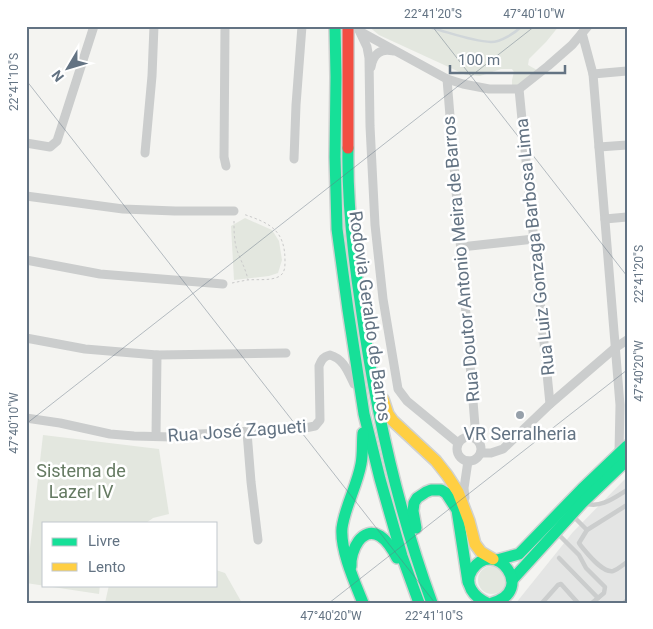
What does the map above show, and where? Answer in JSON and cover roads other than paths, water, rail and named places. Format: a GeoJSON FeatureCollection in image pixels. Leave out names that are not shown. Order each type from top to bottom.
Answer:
{"type":"FeatureCollection","features":[{"type":"Feature","properties":{"kind":"main road","name":"Rodovia Geraldo de Barros"},"geometry":{"type":"LineString","coordinates":[[335,26],[337,229],[348,310],[364,414],[389,513],[418,603]]}},
{"type":"Feature","properties":{"kind":"main road","name":"Rodovia Geraldo de Barros"},"geometry":{"type":"LineString","coordinates":[[348,26],[348,175],[352,232],[368,362],[386,450],[406,528],[432,603]]}},
{"type":"Feature","properties":{"kind":"main road"},"geometry":{"type":"LineString","coordinates":[[359,296],[368,326],[375,364],[388,414],[393,421],[436,461],[458,492],[476,544],[481,552],[503,563],[511,574],[511,588],[508,594],[497,602]]}},
{"type":"Feature","properties":{"kind":"main road"},"geometry":{"type":"LineString","coordinates":[[363,603],[350,571],[343,544],[342,529],[344,515],[361,465],[364,414]]}},
{"type":"Feature","properties":{"kind":"main road"},"geometry":{"type":"LineString","coordinates":[[512,580],[556,531],[568,511],[582,503],[624,453]]}},
{"type":"Feature","properties":{"kind":"main road"},"geometry":{"type":"LineString","coordinates":[[470,603],[469,576],[475,565],[487,559],[495,560],[519,554],[568,511],[624,453]]}},
{"type":"Feature","properties":{"kind":"main road"},"geometry":{"type":"LineString","coordinates":[[436,603],[413,514],[417,497],[432,490],[440,490],[446,494],[452,500],[457,510],[469,586],[475,597],[487,603]]}},
{"type":"Feature","properties":{"kind":"main road"},"geometry":{"type":"LineString","coordinates":[[350,571],[351,556],[360,538],[372,533],[380,536],[396,556],[418,603]]}},
{"type":"Feature","properties":{"kind":"street"},"geometry":{"type":"LineString","coordinates":[[26,143],[50,147],[58,141],[94,26]]}},
{"type":"Feature","properties":{"kind":"street"},"geometry":{"type":"LineString","coordinates":[[145,153],[152,76],[154,26]]}},
{"type":"Feature","properties":{"kind":"street"},"geometry":{"type":"LineString","coordinates":[[225,26],[224,157],[226,166]]}},
{"type":"Feature","properties":{"kind":"street"},"geometry":{"type":"LineString","coordinates":[[294,159],[302,26]]}},
{"type":"Feature","properties":{"kind":"street"},"geometry":{"type":"LineString","coordinates":[[359,29],[447,79],[489,89],[520,89],[572,45],[585,30]]}},
{"type":"Feature","properties":{"kind":"street"},"geometry":{"type":"LineString","coordinates":[[359,29],[367,46],[369,58],[374,225],[383,299],[398,389],[407,401],[458,443]]}},
{"type":"Feature","properties":{"kind":"street"},"geometry":{"type":"LineString","coordinates":[[585,30],[593,74],[624,453]]}},
{"type":"Feature","properties":{"kind":"street"},"geometry":{"type":"LineString","coordinates":[[370,84],[372,60],[375,56],[381,51],[387,50],[400,53]]}},
{"type":"Feature","properties":{"kind":"street"},"geometry":{"type":"LineString","coordinates":[[593,74],[627,71]]}},
{"type":"Feature","properties":{"kind":"street","name":"Rua Doutor Antonio Meira de Barros"},"geometry":{"type":"LineString","coordinates":[[447,79],[476,438]]}},
{"type":"Feature","properties":{"kind":"street","name":"Rua Luiz Gonzaga Barbosa Lima"},"geometry":{"type":"LineString","coordinates":[[520,89],[550,404]]}},
{"type":"Feature","properties":{"kind":"street"},"geometry":{"type":"LineString","coordinates":[[599,147],[627,145]]}},
{"type":"Feature","properties":{"kind":"street"},"geometry":{"type":"LineString","coordinates":[[26,196],[123,209],[234,211]]}},
{"type":"Feature","properties":{"kind":"street"},"geometry":{"type":"LineString","coordinates":[[605,219],[627,217]]}},
{"type":"Feature","properties":{"kind":"street"},"geometry":{"type":"LineString","coordinates":[[460,247],[534,239]]}},
{"type":"Feature","properties":{"kind":"street"},"geometry":{"type":"LineString","coordinates":[[26,260],[100,274],[223,284]]}},
{"type":"Feature","properties":{"kind":"street"},"geometry":{"type":"LineString","coordinates":[[26,338],[85,349],[157,355],[286,353]]}},
{"type":"Feature","properties":{"kind":"street"},"geometry":{"type":"LineString","coordinates":[[481,453],[491,453],[503,449],[550,404],[615,348],[627,340]]}},
{"type":"Feature","properties":{"kind":"street"},"geometry":{"type":"LineString","coordinates":[[156,436],[157,355]]}},
{"type":"Feature","properties":{"kind":"street","name":"Rua José Zagueti"},"geometry":{"type":"LineString","coordinates":[[26,418],[110,434],[172,437],[312,427],[320,420],[319,366],[322,359],[330,355],[340,360],[346,366],[361,397]]}},
{"type":"Feature","properties":{"kind":"street"},"geometry":{"type":"LineString","coordinates":[[620,405],[627,415]]}},
{"type":"Feature","properties":{"kind":"street"},"geometry":{"type":"LineString","coordinates":[[247,432],[258,540]]}},
{"type":"Feature","properties":{"kind":"street"},"geometry":{"type":"LineString","coordinates":[[468,436],[476,438],[481,445],[481,453],[476,459],[468,462],[461,458],[457,451],[460,440],[468,436]]}},
{"type":"Feature","properties":{"kind":"street"},"geometry":{"type":"LineString","coordinates":[[468,462],[464,488],[469,521]]}},
{"type":"Feature","properties":{"kind":"lane"},"geometry":{"type":"LineString","coordinates":[[582,503],[589,505],[608,502],[627,490]]}},
{"type":"Feature","properties":{"kind":"lane"},"geometry":{"type":"LineString","coordinates":[[627,505],[587,530],[579,543],[599,565],[608,570],[613,571],[627,562]]}},
{"type":"Feature","properties":{"kind":"lane"},"geometry":{"type":"LineString","coordinates":[[568,511],[587,530]]}},
{"type":"Feature","properties":{"kind":"lane"},"geometry":{"type":"LineString","coordinates":[[556,531],[579,555],[586,568],[605,587],[604,593],[592,603]]}},
{"type":"Feature","properties":{"kind":"lane"},"geometry":{"type":"LineString","coordinates":[[579,555],[584,550]]}},
{"type":"Feature","properties":{"kind":"lane"},"geometry":{"type":"LineString","coordinates":[[559,558],[598,598]]}},
{"type":"Feature","properties":{"kind":"lane"},"geometry":{"type":"LineString","coordinates":[[542,603],[561,584],[578,603]]}},
{"type":"Feature","properties":{"kind":"lane"},"geometry":{"type":"LineString","coordinates":[[568,603],[573,597]]}},
{"type":"Feature","properties":{"kind":"lane"},"geometry":{"type":"LineString","coordinates":[[624,603],[627,600]]}},
{"type":"Feature","properties":{"kind":"waterway"},"geometry":{"type":"LineString","coordinates":[[429,26],[469,38],[491,42],[508,37],[522,26]]}},
{"type":"Feature","properties":{"kind":"place","name":"VR Serralheria"},"geometry":{"type":"Point","coordinates":[520,415]}},
{"type":"Feature","properties":{"kind":"park label","name":"Sistema de Lazer IV"},"geometry":{"type":"Point","coordinates":[81,481]}}]}
